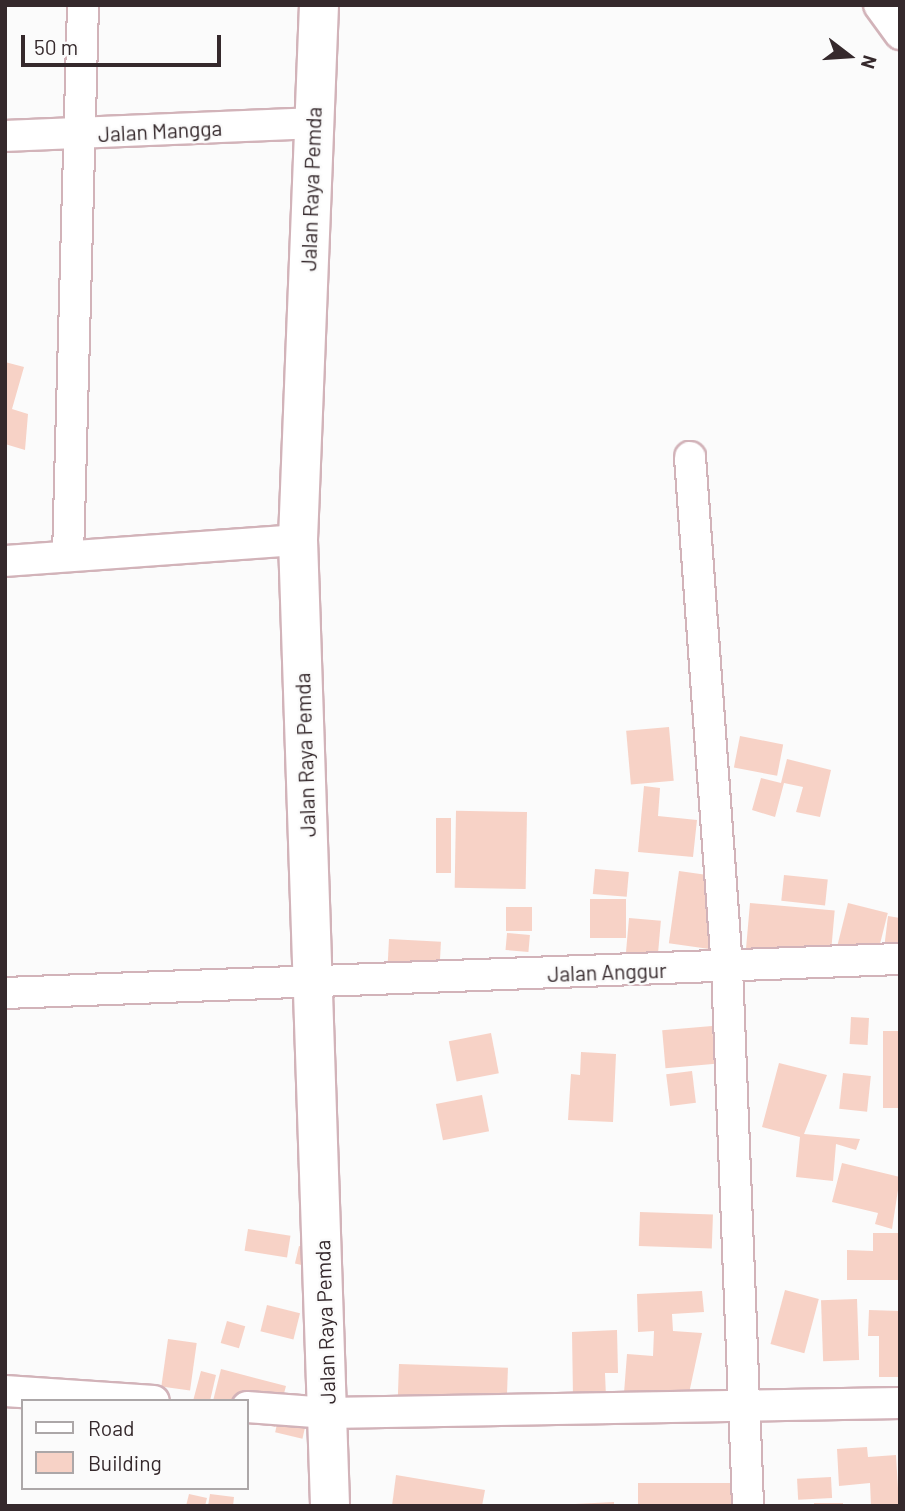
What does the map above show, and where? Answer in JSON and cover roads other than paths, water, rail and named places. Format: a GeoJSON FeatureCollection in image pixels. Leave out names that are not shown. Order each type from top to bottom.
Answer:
{"type":"FeatureCollection","features":[{"type":"Feature","properties":{"kind":"street"},"geometry":{"type":"LineString","coordinates":[[68,556],[84,134],[83,5]]}},
{"type":"Feature","properties":{"kind":"street","name":"Jalan Raya Pemda"},"geometry":{"type":"LineString","coordinates":[[319,5],[298,540],[315,983],[330,1506]]}},
{"type":"Feature","properties":{"kind":"street"},"geometry":{"type":"LineString","coordinates":[[878,5],[900,34]]}},
{"type":"Feature","properties":{"kind":"street","name":"Jalan Mangga"},"geometry":{"type":"LineString","coordinates":[[5,136],[314,123]]}},
{"type":"Feature","properties":{"kind":"street"},"geometry":{"type":"LineString","coordinates":[[690,457],[727,968],[747,1406],[748,1506]]}},
{"type":"Feature","properties":{"kind":"street"},"geometry":{"type":"LineString","coordinates":[[5,561],[298,540]]}},
{"type":"Feature","properties":{"kind":"street","name":"Jalan Anggur"},"geometry":{"type":"LineString","coordinates":[[5,993],[727,968],[900,959]]}},
{"type":"Feature","properties":{"kind":"street"},"geometry":{"type":"LineString","coordinates":[[5,1391],[123,1399]]}},
{"type":"Feature","properties":{"kind":"street"},"geometry":{"type":"LineString","coordinates":[[248,1407],[328,1413],[900,1403]]}}]}
